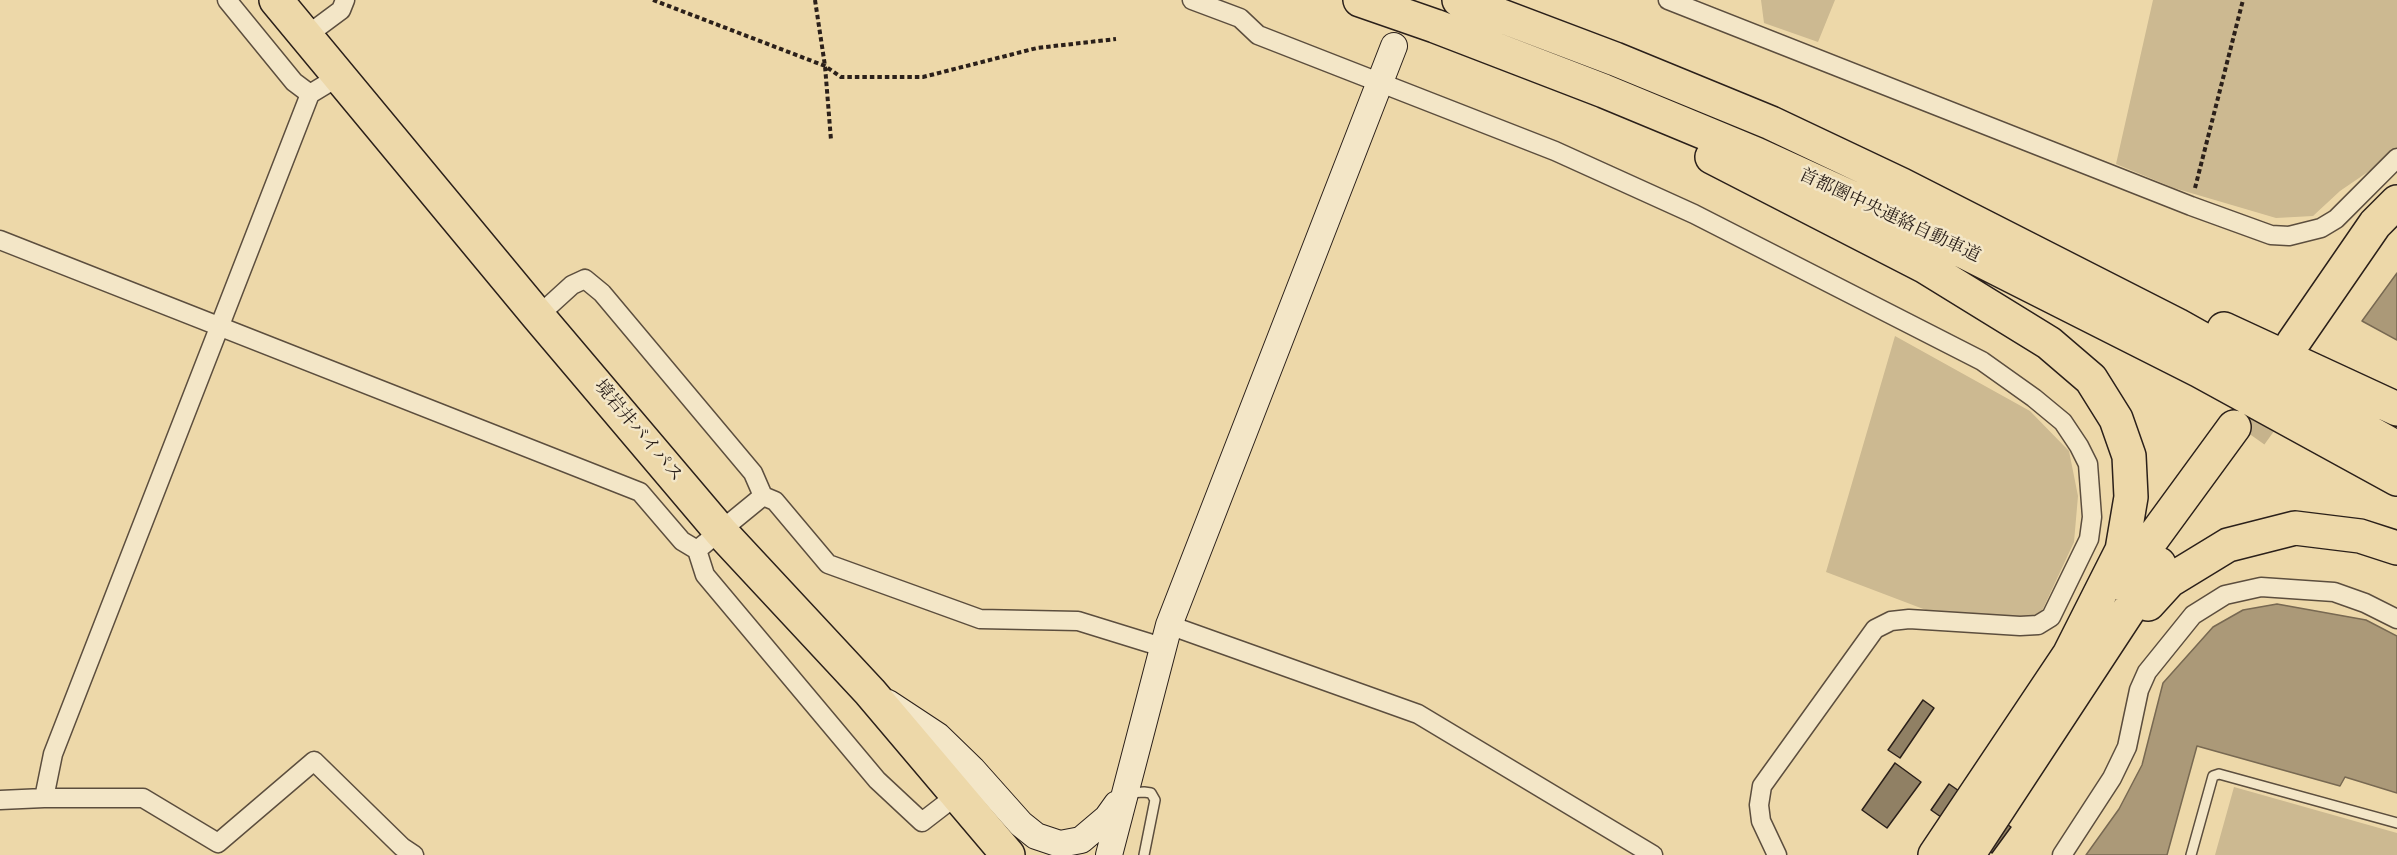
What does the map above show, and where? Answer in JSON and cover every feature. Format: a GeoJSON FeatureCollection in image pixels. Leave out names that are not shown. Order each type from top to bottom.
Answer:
{"type":"FeatureCollection","features":[{"type":"Feature","properties":{"kind":"highway","name":"境岩井バイパス"},"geometry":{"type":"LineString","coordinates":[[276,0],[538,316],[709,541],[870,692],[1008,855]]}},
{"type":"Feature","properties":{"kind":"highway","name":"首都圏中央連絡自動車道"},"geometry":{"type":"LineString","coordinates":[[1360,0],[1435,26],[1604,91],[1756,154],[1909,224],[2200,371],[2397,479]]}},
{"type":"Feature","properties":{"kind":"highway","name":"首都圏中央連絡自動車道"},"geometry":{"type":"LineString","coordinates":[[1460,0],[1615,59],[1771,123],[1902,185],[2177,325],[2397,448]]}},
{"type":"Feature","properties":{"kind":"highway"},"geometry":{"type":"LineString","coordinates":[[1435,26],[1679,140],[1924,266],[2049,343],[2091,379],[2116,418],[2129,456],[2131,497],[2122,550],[2069,655]]}},
{"type":"Feature","properties":{"kind":"highway"},"geometry":{"type":"LineString","coordinates":[[1902,185],[2185,310],[2397,410]]}},
{"type":"Feature","properties":{"kind":"highway"},"geometry":{"type":"LineString","coordinates":[[2397,202],[2374,224],[2303,346],[2397,232]]}},
{"type":"Feature","properties":{"kind":"highway"},"geometry":{"type":"LineString","coordinates":[[1935,855],[2069,655],[2242,431],[2101,655],[1968,855]]}},
{"type":"Feature","properties":{"kind":"highway"},"geometry":{"type":"LineString","coordinates":[[2101,655],[2169,581],[2228,545],[2295,528],[2360,536],[2397,548]]}},
{"type":"Feature","properties":{"kind":"street"},"geometry":{"type":"LineString","coordinates":[[227,0],[294,82],[310,94]]}},
{"type":"Feature","properties":{"kind":"street"},"geometry":{"type":"LineString","coordinates":[[306,36],[341,10],[345,0]]}},
{"type":"Feature","properties":{"kind":"street"},"geometry":{"type":"LineString","coordinates":[[1192,0],[1240,18],[1258,35],[1555,151],[1694,214],[1982,361],[2034,398],[2062,422],[2079,446],[2088,464],[2091,489],[2092,517],[2089,539],[2051,617],[2038,625],[2020,626],[1909,619],[1891,621],[1875,629],[1762,786],[1759,805],[1761,821],[1777,855]]}},
{"type":"Feature","properties":{"kind":"street"},"geometry":{"type":"LineString","coordinates":[[1668,0],[2191,206],[2271,235],[2305,233],[2321,228],[2336,219],[2397,158]]}},
{"type":"Feature","properties":{"kind":"street"},"geometry":{"type":"LineString","coordinates":[[1109,855],[1166,636],[1394,46]]}},
{"type":"Feature","properties":{"kind":"street"},"geometry":{"type":"LineString","coordinates":[[44,798],[53,754],[310,94],[338,77]]}},
{"type":"Feature","properties":{"kind":"street"},"geometry":{"type":"LineString","coordinates":[[0,240],[640,492],[682,541],[709,541],[763,496]]}},
{"type":"Feature","properties":{"kind":"street"},"geometry":{"type":"LineString","coordinates":[[538,316],[572,285],[585,279],[602,293],[753,473],[763,496],[775,501],[828,564],[980,619],[1078,621],[1166,636],[1418,714],[1653,855]]}},
{"type":"Feature","properties":{"kind":"street"},"geometry":{"type":"LineString","coordinates":[[709,541],[705,575],[877,780],[922,822],[957,795]]}},
{"type":"Feature","properties":{"kind":"street"},"geometry":{"type":"LineString","coordinates":[[2062,855],[2112,778],[2127,747],[2139,690],[2147,672],[2193,615],[2225,595],[2261,586],[2334,592],[2365,603],[2397,619]]}},
{"type":"Feature","properties":{"kind":"street"},"geometry":{"type":"LineString","coordinates":[[870,692],[938,735],[1021,824],[1036,836],[1050,842],[1068,844],[1081,840],[1107,818],[1124,794]]}},
{"type":"Feature","properties":{"kind":"street"},"geometry":{"type":"LineString","coordinates":[[0,800],[143,798],[218,843],[314,761],[405,852]]}},
{"type":"Feature","properties":{"kind":"lane"},"geometry":{"type":"LineString","coordinates":[[2191,855],[2213,776],[2219,774],[2397,823]]}},
{"type":"Feature","properties":{"kind":"lane"},"geometry":{"type":"LineString","coordinates":[[1124,794],[1144,792],[1151,794],[1155,800],[1144,855]]}},
{"type":"Feature","properties":{"kind":"path"},"geometry":{"type":"LineString","coordinates":[[654,0],[825,66],[841,77],[923,77],[1037,48],[1116,39]]}},
{"type":"Feature","properties":{"kind":"path"},"geometry":{"type":"LineString","coordinates":[[815,0],[825,66],[831,140]]}},
{"type":"Feature","properties":{"kind":"path"},"geometry":{"type":"LineString","coordinates":[[2191,206],[2243,0]]}},
{"type":"Feature","properties":{"kind":"shaded area"},"geometry":{"type":"Polygon","coordinates":[[[1761,0],[1835,0],[1818,42],[1764,23],[1761,0]]]}},
{"type":"Feature","properties":{"kind":"shaded area"},"geometry":{"type":"Polygon","coordinates":[[[2153,0],[2397,0],[2397,152],[2340,191],[2313,216],[2276,218],[2174,188],[2116,164],[2153,0]]]}},
{"type":"Feature","properties":{"kind":"shaded area"},"geometry":{"type":"Polygon","coordinates":[[[2397,273],[2397,340],[2362,321],[2397,273]]]}},
{"type":"Feature","properties":{"kind":"shaded area"},"geometry":{"type":"Polygon","coordinates":[[[1895,336],[2030,411],[2069,451],[2078,496],[2074,542],[2041,613],[2018,620],[1926,610],[1826,572],[1895,336]]]}},
{"type":"Feature","properties":{"kind":"shaded area"},"geometry":{"type":"Polygon","coordinates":[[[2277,604],[2366,620],[2397,636],[2397,793],[2345,777],[2340,786],[2197,746],[2167,855],[2086,855],[2119,809],[2142,765],[2163,683],[2213,627],[2243,610],[2277,604]]]}},
{"type":"Feature","properties":{"kind":"shaded area"},"geometry":{"type":"Polygon","coordinates":[[[2234,787],[2397,833],[2397,855],[2215,855],[2234,787]]]}},
{"type":"Feature","properties":{"kind":"building"},"geometry":{"type":"Polygon","coordinates":[[[1923,700],[1934,708],[1900,758],[1888,750],[1923,700]]]}},
{"type":"Feature","properties":{"kind":"building"},"geometry":{"type":"Polygon","coordinates":[[[1895,763],[1921,782],[1887,828],[1862,810],[1895,763]]]}},
{"type":"Feature","properties":{"kind":"building"},"geometry":{"type":"Polygon","coordinates":[[[1949,784],[2011,827],[1992,853],[1931,810],[1949,784]]]}},
{"type":"Feature","properties":{"kind":"tunnel"},"geometry":{"type":"LineString","coordinates":[[2251,435],[2312,350]]}}]}
